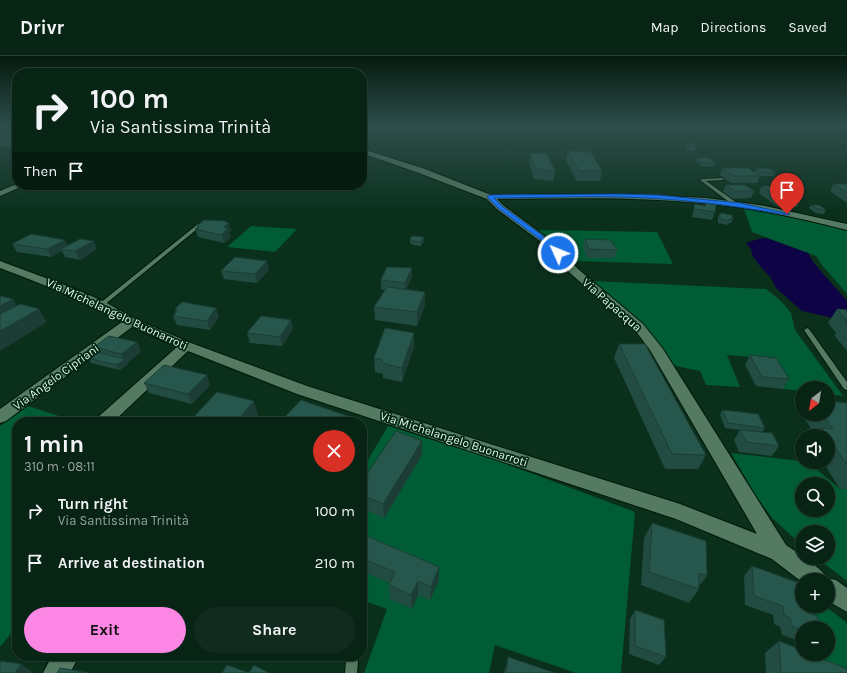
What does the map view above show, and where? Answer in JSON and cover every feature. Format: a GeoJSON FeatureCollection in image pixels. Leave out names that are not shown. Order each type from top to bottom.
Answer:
{"type":"FeatureCollection","features":[{"type":"Feature","properties":{"kind":"street","name":"Via Papacqua"},"geometry":{"type":"LineString","coordinates":[[373,155],[422,171],[490,197],[501,208],[547,242],[578,275],[644,332],[656,349],[779,552]]}},
{"type":"Feature","properties":{"kind":"street"},"geometry":{"type":"LineString","coordinates":[[0,194],[12,189]]}},
{"type":"Feature","properties":{"kind":"street"},"geometry":{"type":"LineString","coordinates":[[490,197],[630,196],[735,204],[847,226]]}},
{"type":"Feature","properties":{"kind":"street","name":"Via Michelangelo Buonarroti"},"geometry":{"type":"LineString","coordinates":[[0,264],[71,291],[101,305],[130,322],[186,346],[302,390],[680,512],[779,552],[808,573]]}},
{"type":"Feature","properties":{"kind":"street","name":"Via Angelo Cipriani"},"geometry":{"type":"LineString","coordinates":[[0,418],[130,322]]}},
{"type":"Feature","properties":{"kind":"street"},"geometry":{"type":"LineString","coordinates":[[108,417],[186,346]]}},
{"type":"Feature","properties":{"kind":"street"},"geometry":{"type":"LineString","coordinates":[[835,593],[847,602]]}},
{"type":"Feature","properties":{"kind":"street"},"geometry":{"type":"LineString","coordinates":[[55,673],[63,661]]}},
{"type":"Feature","properties":{"kind":"lane"},"geometry":{"type":"LineString","coordinates":[[722,180],[702,180],[735,204]]}},
{"type":"Feature","properties":{"kind":"lane"},"geometry":{"type":"LineString","coordinates":[[101,305],[200,225]]}},
{"type":"Feature","properties":{"kind":"lane"},"geometry":{"type":"LineString","coordinates":[[807,330],[847,387]]}},
{"type":"Feature","properties":{"kind":"lane"},"geometry":{"type":"LineString","coordinates":[[351,673],[352,661]]}},
{"type":"Feature","properties":{"kind":"green space"},"geometry":{"type":"Polygon","coordinates":[[[743,206],[847,228],[847,294],[816,256],[752,232],[743,206]]]}},
{"type":"Feature","properties":{"kind":"green space"},"geometry":{"type":"Polygon","coordinates":[[[251,226],[297,229],[275,252],[227,247],[251,226]]]}},
{"type":"Feature","properties":{"kind":"green space"},"geometry":{"type":"Polygon","coordinates":[[[536,230],[657,232],[673,264],[572,261],[536,230]]]}},
{"type":"Feature","properties":{"kind":"green space"},"geometry":{"type":"Polygon","coordinates":[[[593,281],[766,289],[781,301],[791,313],[795,330],[832,381],[795,381],[795,390],[783,389],[765,358],[727,355],[740,387],[706,385],[700,371],[672,365],[656,340],[641,324],[593,281]]]}},
{"type":"Feature","properties":{"kind":"green space"},"geometry":{"type":"Polygon","coordinates":[[[835,385],[843,396],[835,395],[835,385]]]}},
{"type":"Feature","properties":{"kind":"green space"},"geometry":{"type":"Polygon","coordinates":[[[28,406],[62,417],[13,417],[28,406]]]}},
{"type":"Feature","properties":{"kind":"green space"},"geometry":{"type":"Polygon","coordinates":[[[12,417],[12,632],[0,647],[0,426],[12,417]]]}},
{"type":"Feature","properties":{"kind":"green space"},"geometry":{"type":"Polygon","coordinates":[[[388,426],[499,461],[635,512],[621,673],[576,673],[495,645],[489,673],[364,673],[387,609],[367,602],[367,462],[388,426]]]}},
{"type":"Feature","properties":{"kind":"green space"},"geometry":{"type":"Polygon","coordinates":[[[731,453],[795,460],[795,469],[816,469],[826,477],[795,477],[795,517],[835,517],[835,485],[840,489],[847,489],[847,581],[826,565],[835,565],[835,525],[795,525],[795,539],[773,519],[756,496],[731,453]]]}},
{"type":"Feature","properties":{"kind":"green space"},"geometry":{"type":"Polygon","coordinates":[[[810,613],[834,613],[847,623],[847,673],[815,661],[835,661],[835,621],[810,621],[810,613]]]}},
{"type":"Feature","properties":{"kind":"shaded area"},"geometry":{"type":"Polygon","coordinates":[[[766,238],[808,253],[813,262],[847,301],[847,319],[833,318],[802,311],[776,288],[771,278],[752,255],[751,249],[746,243],[766,238]]]}},
{"type":"Feature","properties":{"kind":"building"},"geometry":{"type":"Polygon","coordinates":[[[531,155],[547,155],[555,171],[536,169],[531,155]]]}},
{"type":"Feature","properties":{"kind":"building"},"geometry":{"type":"Polygon","coordinates":[[[570,155],[593,155],[602,171],[579,171],[570,155]]]}},
{"type":"Feature","properties":{"kind":"building"},"geometry":{"type":"Polygon","coordinates":[[[697,158],[709,158],[715,163],[702,163],[697,158]]]}},
{"type":"Feature","properties":{"kind":"building"},"geometry":{"type":"Polygon","coordinates":[[[722,168],[748,168],[760,176],[734,176],[722,168]]]}},
{"type":"Feature","properties":{"kind":"building"},"geometry":{"type":"Polygon","coordinates":[[[756,168],[770,169],[776,173],[762,172],[756,168]]]}},
{"type":"Feature","properties":{"kind":"building"},"geometry":{"type":"Polygon","coordinates":[[[834,184],[847,184],[847,193],[834,184]]]}},
{"type":"Feature","properties":{"kind":"building"},"geometry":{"type":"Polygon","coordinates":[[[726,185],[745,185],[754,191],[736,191],[726,185]]]}},
{"type":"Feature","properties":{"kind":"building"},"geometry":{"type":"Polygon","coordinates":[[[762,186],[781,186],[801,199],[779,198],[762,186]]]}},
{"type":"Feature","properties":{"kind":"building"},"geometry":{"type":"Polygon","coordinates":[[[706,203],[716,205],[715,212],[694,209],[695,204],[705,206],[706,203]]]}},
{"type":"Feature","properties":{"kind":"building"},"geometry":{"type":"Polygon","coordinates":[[[811,205],[819,205],[826,210],[818,209],[811,205]]]}},
{"type":"Feature","properties":{"kind":"building"},"geometry":{"type":"Polygon","coordinates":[[[720,213],[732,215],[733,219],[729,219],[730,221],[720,219],[720,213]]]}},
{"type":"Feature","properties":{"kind":"building"},"geometry":{"type":"Polygon","coordinates":[[[204,220],[226,221],[225,222],[229,223],[224,227],[228,229],[221,235],[195,229],[199,227],[197,226],[204,220]]]}},
{"type":"Feature","properties":{"kind":"building"},"geometry":{"type":"Polygon","coordinates":[[[31,234],[65,240],[47,249],[12,244],[31,234]]]}},
{"type":"Feature","properties":{"kind":"building"},"geometry":{"type":"Polygon","coordinates":[[[412,236],[424,237],[421,242],[413,241],[410,239],[412,236]]]}},
{"type":"Feature","properties":{"kind":"building"},"geometry":{"type":"Polygon","coordinates":[[[80,239],[94,241],[75,251],[61,249],[80,239]]]}},
{"type":"Feature","properties":{"kind":"building"},"geometry":{"type":"Polygon","coordinates":[[[585,239],[611,240],[617,250],[589,249],[585,239]]]}},
{"type":"Feature","properties":{"kind":"building"},"geometry":{"type":"Polygon","coordinates":[[[235,257],[267,261],[255,274],[221,271],[235,257]]]}},
{"type":"Feature","properties":{"kind":"building"},"geometry":{"type":"Polygon","coordinates":[[[387,267],[412,268],[405,283],[381,280],[387,267]]]}},
{"type":"Feature","properties":{"kind":"building"},"geometry":{"type":"Polygon","coordinates":[[[387,287],[425,292],[417,312],[374,307],[387,287]]]}},
{"type":"Feature","properties":{"kind":"building"},"geometry":{"type":"Polygon","coordinates":[[[0,296],[13,299],[0,306],[0,296]]]}},
{"type":"Feature","properties":{"kind":"building"},"geometry":{"type":"Polygon","coordinates":[[[182,302],[216,308],[207,321],[173,316],[178,310],[175,309],[182,302]]]}},
{"type":"Feature","properties":{"kind":"building"},"geometry":{"type":"Polygon","coordinates":[[[20,304],[39,309],[0,331],[0,314],[20,304]]]}},
{"type":"Feature","properties":{"kind":"building"},"geometry":{"type":"Polygon","coordinates":[[[837,309],[847,310],[847,321],[837,309]]]}},
{"type":"Feature","properties":{"kind":"building"},"geometry":{"type":"Polygon","coordinates":[[[261,316],[291,320],[280,337],[247,333],[261,316]]]}},
{"type":"Feature","properties":{"kind":"building"},"geometry":{"type":"Polygon","coordinates":[[[385,328],[414,333],[402,368],[382,363],[382,360],[374,358],[385,328]]]}},
{"type":"Feature","properties":{"kind":"building"},"geometry":{"type":"Polygon","coordinates":[[[109,336],[137,342],[121,354],[94,347],[109,336]]]}},
{"type":"Feature","properties":{"kind":"building"},"geometry":{"type":"Polygon","coordinates":[[[619,344],[645,344],[706,455],[672,454],[619,344]]]}},
{"type":"Feature","properties":{"kind":"building"},"geometry":{"type":"Polygon","coordinates":[[[96,352],[125,359],[117,365],[88,358],[96,352]]]}},
{"type":"Feature","properties":{"kind":"building"},"geometry":{"type":"Polygon","coordinates":[[[750,355],[776,358],[789,379],[762,377],[750,355]]]}},
{"type":"Feature","properties":{"kind":"building"},"geometry":{"type":"Polygon","coordinates":[[[164,365],[207,375],[188,394],[144,383],[164,365]]]}},
{"type":"Feature","properties":{"kind":"building"},"geometry":{"type":"Polygon","coordinates":[[[217,392],[254,401],[240,417],[194,417],[217,392]]]}},
{"type":"Feature","properties":{"kind":"building"},"geometry":{"type":"Polygon","coordinates":[[[301,400],[350,417],[285,417],[301,400]]]}},
{"type":"Feature","properties":{"kind":"building"},"geometry":{"type":"Polygon","coordinates":[[[835,402],[847,403],[847,465],[835,447],[835,429],[833,429],[827,421],[835,421],[835,402]]]}},
{"type":"Feature","properties":{"kind":"building"},"geometry":{"type":"Polygon","coordinates":[[[722,410],[758,414],[765,428],[728,423],[722,410]]]}},
{"type":"Feature","properties":{"kind":"building"},"geometry":{"type":"Polygon","coordinates":[[[740,430],[772,433],[779,446],[746,442],[740,430]]]}},
{"type":"Feature","properties":{"kind":"building"},"geometry":{"type":"Polygon","coordinates":[[[396,431],[422,441],[383,504],[367,497],[367,474],[396,431]]]}},
{"type":"Feature","properties":{"kind":"building"},"geometry":{"type":"Polygon","coordinates":[[[652,523],[706,541],[707,576],[699,573],[699,589],[649,572],[652,523]]]}},
{"type":"Feature","properties":{"kind":"building"},"geometry":{"type":"Polygon","coordinates":[[[367,536],[439,567],[431,587],[418,581],[411,595],[389,585],[395,572],[367,560],[367,536]]]}},
{"type":"Feature","properties":{"kind":"building"},"geometry":{"type":"Polygon","coordinates":[[[752,566],[795,581],[795,613],[808,613],[817,616],[818,621],[795,621],[795,627],[792,626],[790,618],[784,615],[783,606],[754,596],[752,566]]]}},
{"type":"Feature","properties":{"kind":"building"},"geometry":{"type":"Polygon","coordinates":[[[635,610],[664,620],[666,657],[635,646],[635,610]]]}},
{"type":"Feature","properties":{"kind":"building"},"geometry":{"type":"Polygon","coordinates":[[[779,641],[795,647],[795,661],[827,661],[847,669],[847,673],[781,673],[779,641]]]}},
{"type":"Feature","properties":{"kind":"building"},"geometry":{"type":"Polygon","coordinates":[[[508,657],[555,673],[506,673],[508,657]]]}},
{"type":"Feature","properties":{"kind":"building"},"geometry":{"type":"Polygon","coordinates":[[[0,661],[21,664],[15,673],[0,673],[0,661]]]}},
{"type":"Feature","properties":{"kind":"building"},"geometry":{"type":"Polygon","coordinates":[[[227,665],[249,673],[222,673],[227,665]]]}},
{"type":"Feature","properties":{"kind":"building"},"geometry":{"type":"Polygon","coordinates":[[[254,665],[269,673],[249,673],[254,665]]]}},
{"type":"Feature","properties":{"kind":"building"},"geometry":{"type":"Polygon","coordinates":[[[60,668],[89,673],[57,673],[60,668]]]}},
{"type":"Feature","properties":{"kind":"route"},"geometry":{"type":"LineString","coordinates":[[558,253],[540,236],[501,208],[490,197],[618,195],[657,197],[740,204],[787,214]]}}]}
